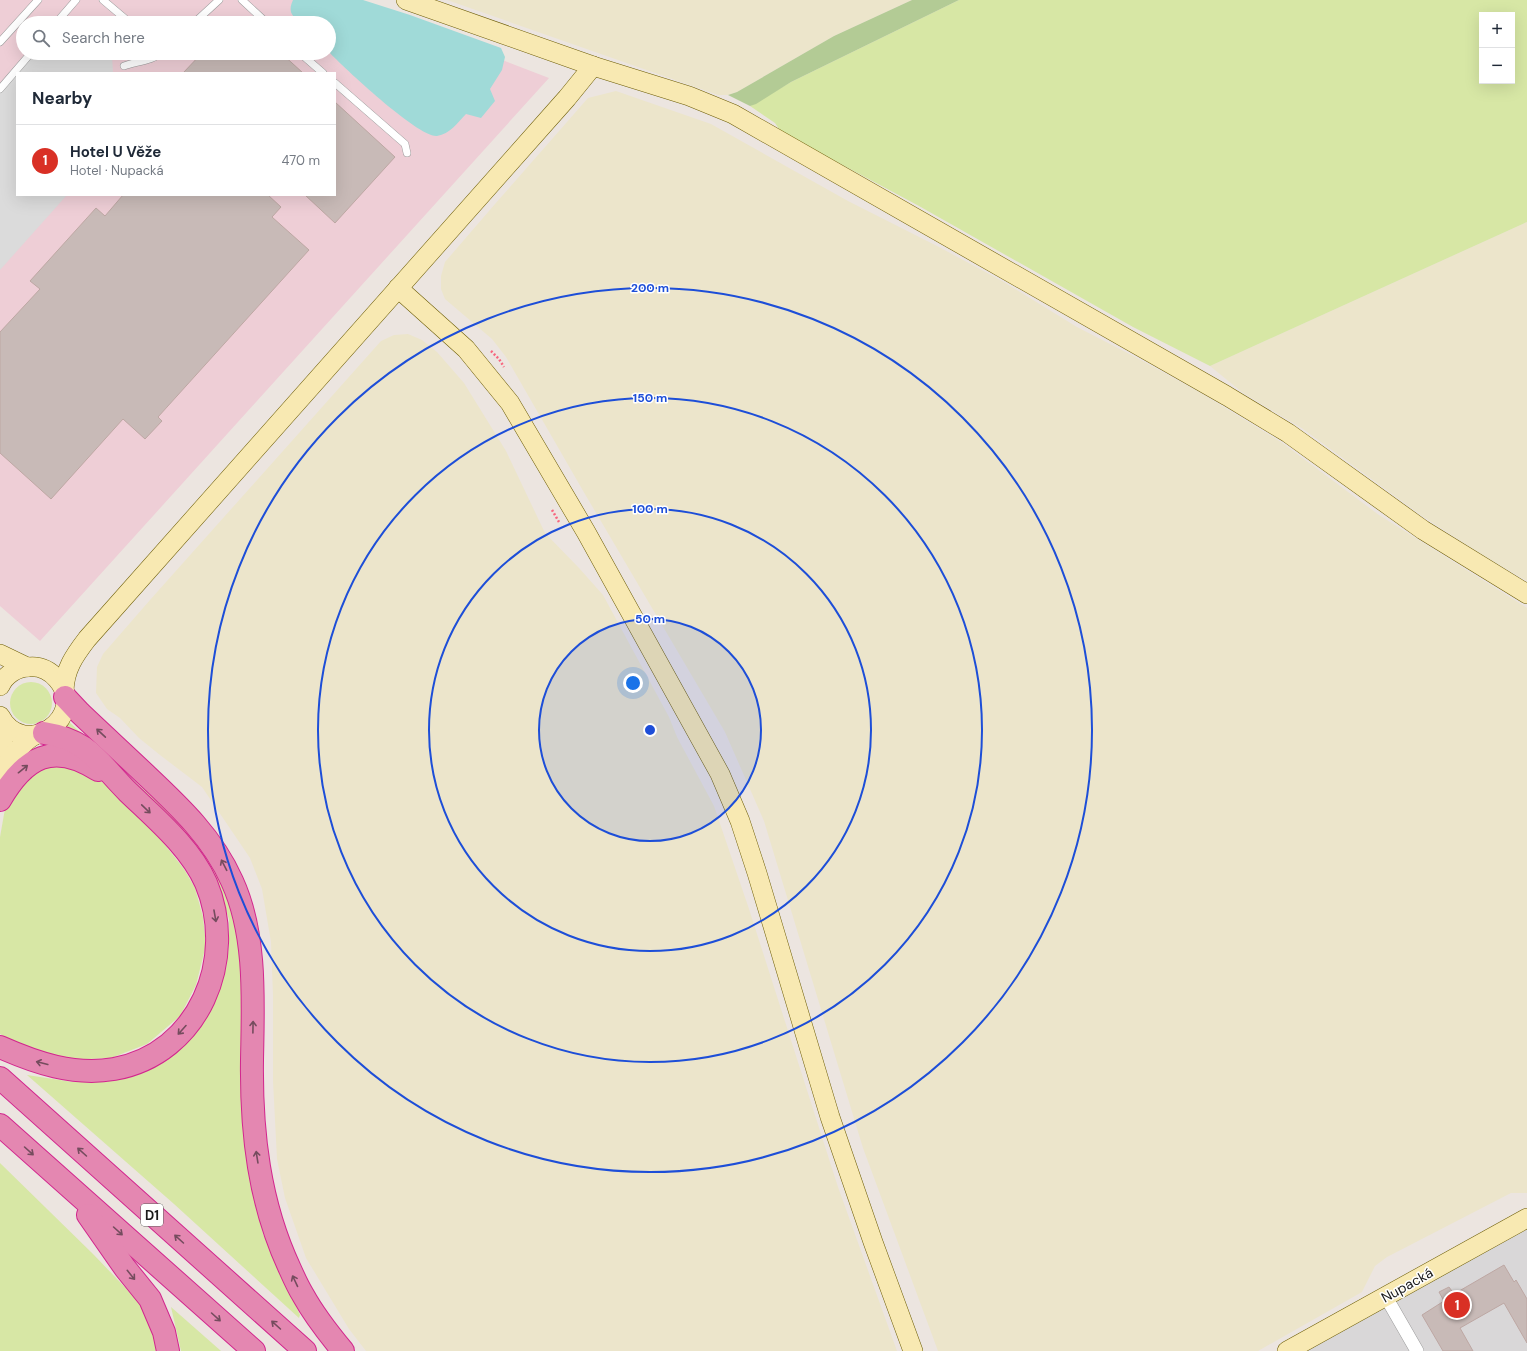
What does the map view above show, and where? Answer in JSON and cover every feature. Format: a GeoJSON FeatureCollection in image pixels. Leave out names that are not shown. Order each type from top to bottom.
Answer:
{"type":"FeatureCollection","features":[{"type":"Feature","properties":{"kind":"highway"},"geometry":{"type":"LineString","coordinates":[[64,694],[80,713],[201,830],[218,854],[233,882],[244,916],[250,956],[253,1017],[252,1101],[255,1144],[261,1182],[269,1215],[282,1252],[301,1293],[322,1326],[343,1351]]}},
{"type":"Feature","properties":{"kind":"highway"},"geometry":{"type":"LineString","coordinates":[[0,1047],[29,1060],[80,1071],[113,1069],[132,1065],[163,1048],[176,1037],[195,1015],[211,981],[218,948],[218,930],[214,907],[206,883],[194,861],[166,829],[118,782],[94,755],[83,746],[65,737],[39,734]]}},
{"type":"Feature","properties":{"kind":"highway"},"geometry":{"type":"LineString","coordinates":[[0,800],[10,783],[20,771],[44,757],[60,755],[73,757],[94,767],[118,782]]}},
{"type":"Feature","properties":{"kind":"highway","name":"D1"},"geometry":{"type":"LineString","coordinates":[[0,1078],[305,1351]]}},
{"type":"Feature","properties":{"kind":"highway","name":"D1"},"geometry":{"type":"LineString","coordinates":[[0,1125],[254,1351]]}},
{"type":"Feature","properties":{"kind":"highway"},"geometry":{"type":"LineString","coordinates":[[68,1186],[125,1268],[150,1299],[164,1332],[168,1351]]}},
{"type":"Feature","properties":{"kind":"street"},"geometry":{"type":"LineString","coordinates":[[406,0],[593,66],[689,96],[733,114],[1227,396],[1288,433],[1423,530],[1527,594]]}},
{"type":"Feature","properties":{"kind":"street"},"geometry":{"type":"LineString","coordinates":[[0,776],[18,748],[27,740],[52,728],[62,717],[65,704],[65,675],[70,663],[87,640],[567,98],[593,66]]}},
{"type":"Feature","properties":{"kind":"street"},"geometry":{"type":"LineString","coordinates":[[398,288],[466,349],[510,403],[586,532],[720,774],[740,821],[757,873],[830,1117],[873,1242],[913,1351]]}},
{"type":"Feature","properties":{"kind":"street"},"geometry":{"type":"LineString","coordinates":[[0,686],[10,674],[31,667],[48,664],[60,659],[87,640]]}},
{"type":"Feature","properties":{"kind":"street"},"geometry":{"type":"LineString","coordinates":[[0,654],[31,667],[48,671],[55,677],[64,694]]}},
{"type":"Feature","properties":{"kind":"street"},"geometry":{"type":"LineString","coordinates":[[0,716],[7,725],[17,733],[24,735],[39,734]]}},
{"type":"Feature","properties":{"kind":"street"},"geometry":{"type":"LineString","coordinates":[[0,719],[3,742],[0,765]]}},
{"type":"Feature","properties":{"kind":"street","name":"Nupacká"},"geometry":{"type":"LineString","coordinates":[[1287,1351],[1527,1218]]}},
{"type":"Feature","properties":{"kind":"street"},"geometry":{"type":"LineString","coordinates":[[1386,1297],[1417,1351]]}},
{"type":"Feature","properties":{"kind":"lane"},"geometry":{"type":"LineString","coordinates":[[24,16],[38,0]]}},
{"type":"Feature","properties":{"kind":"lane"},"geometry":{"type":"LineString","coordinates":[[62,16],[76,0]]}},
{"type":"Feature","properties":{"kind":"lane"},"geometry":{"type":"LineString","coordinates":[[103,0],[123,16]]}},
{"type":"Feature","properties":{"kind":"lane"},"geometry":{"type":"LineString","coordinates":[[202,16],[219,0]]}},
{"type":"Feature","properties":{"kind":"lane"},"geometry":{"type":"LineString","coordinates":[[242,0],[259,16]]}},
{"type":"Feature","properties":{"kind":"lane"},"geometry":{"type":"LineString","coordinates":[[0,42],[16,24]]}},
{"type":"Feature","properties":{"kind":"lane"},"geometry":{"type":"LineString","coordinates":[[0,89],[25,60]]}},
{"type":"Feature","properties":{"kind":"lane"},"geometry":{"type":"LineString","coordinates":[[124,66],[144,60]]}},
{"type":"Feature","properties":{"kind":"lane"},"geometry":{"type":"LineString","coordinates":[[308,60],[322,72]]}},
{"type":"Feature","properties":{"kind":"lane"},"geometry":{"type":"LineString","coordinates":[[336,84],[405,144],[407,153]]}},
{"type":"Feature","properties":{"kind":"path"},"geometry":{"type":"LineString","coordinates":[[551,508],[562,525]]}},
{"type":"Feature","properties":{"kind":"shaded area"},"geometry":{"type":"Polygon","coordinates":[[[0,0],[347,0],[549,78],[40,641],[0,606],[0,0]]]}},
{"type":"Feature","properties":{"kind":"shaded area"},"geometry":{"type":"Polygon","coordinates":[[[447,0],[912,0],[834,36],[737,92],[728,95],[718,95],[447,0]]]}},
{"type":"Feature","properties":{"kind":"shaded area"},"geometry":{"type":"Polygon","coordinates":[[[25,60],[112,60],[113,72],[16,72],[16,196],[66,196],[0,270],[0,89],[25,60]]]}},
{"type":"Feature","properties":{"kind":"shaded area"},"geometry":{"type":"Polygon","coordinates":[[[616,91],[711,124],[848,201],[1002,281],[1077,327],[1201,393],[1281,442],[1379,515],[1527,608],[1527,1193],[1511,1193],[1387,1257],[1375,1266],[1362,1292],[1258,1351],[938,1351],[863,1148],[764,821],[725,732],[506,357],[492,339],[445,299],[441,289],[441,276],[445,262],[588,98],[616,91]]]}},
{"type":"Feature","properties":{"kind":"shaded area"},"geometry":{"type":"Polygon","coordinates":[[[1527,222],[1527,581],[1482,555],[1422,516],[1303,429],[1243,393],[1210,366],[1527,222]]]}},
{"type":"Feature","properties":{"kind":"shaded area"},"geometry":{"type":"Polygon","coordinates":[[[408,334],[422,340],[437,352],[464,383],[506,451],[545,533],[603,595],[669,717],[677,737],[714,806],[749,909],[838,1187],[897,1351],[366,1351],[349,1329],[306,1258],[285,1198],[277,1159],[273,1081],[273,995],[271,942],[262,889],[250,858],[202,787],[139,738],[120,718],[107,709],[96,693],[97,667],[103,654],[150,600],[381,341],[394,335],[408,334]]]}},
{"type":"Feature","properties":{"kind":"shaded area"},"geometry":{"type":"Polygon","coordinates":[[[1527,1218],[1527,1351],[1287,1351],[1527,1218]]]}},
{"type":"Feature","properties":{"kind":"green space"},"geometry":{"type":"Polygon","coordinates":[[[912,0],[959,0],[791,82],[756,104],[750,106],[728,95],[737,92],[834,36],[912,0]]]}},
{"type":"Feature","properties":{"kind":"green space"},"geometry":{"type":"Polygon","coordinates":[[[959,0],[1527,0],[1527,222],[1210,366],[1133,327],[919,206],[781,132],[775,123],[750,106],[791,82],[959,0]]]}},
{"type":"Feature","properties":{"kind":"green space"},"geometry":{"type":"Polygon","coordinates":[[[27,682],[35,682],[43,685],[49,691],[52,703],[49,715],[43,721],[35,724],[27,724],[19,721],[13,715],[10,707],[10,699],[13,691],[19,685],[27,682]]]}},
{"type":"Feature","properties":{"kind":"green space"},"geometry":{"type":"Polygon","coordinates":[[[69,722],[193,834],[218,873],[234,914],[242,962],[246,1153],[263,1234],[300,1315],[299,1318],[174,1204],[27,1075],[73,1082],[103,1082],[130,1077],[164,1060],[212,1005],[226,969],[229,946],[229,919],[220,894],[66,727],[69,722]]]}},
{"type":"Feature","properties":{"kind":"green space"},"geometry":{"type":"Polygon","coordinates":[[[53,763],[82,769],[111,788],[162,841],[184,869],[195,888],[203,917],[206,945],[196,985],[180,1016],[147,1044],[111,1058],[67,1060],[22,1046],[0,1034],[0,837],[6,803],[22,775],[53,763]]]}},
{"type":"Feature","properties":{"kind":"green space"},"geometry":{"type":"Polygon","coordinates":[[[0,1163],[93,1254],[142,1305],[156,1340],[157,1351],[0,1351],[0,1163]]]}},
{"type":"Feature","properties":{"kind":"green space"},"geometry":{"type":"Polygon","coordinates":[[[171,1307],[221,1351],[181,1351],[171,1307]]]}},
{"type":"Feature","properties":{"kind":"water"},"geometry":{"type":"Polygon","coordinates":[[[293,0],[363,0],[410,15],[501,48],[505,57],[502,70],[490,89],[495,101],[481,118],[466,114],[446,133],[437,136],[428,134],[414,126],[399,114],[365,86],[336,59],[336,16],[293,16],[291,7],[293,0]]]}},
{"type":"Feature","properties":{"kind":"building"},"geometry":{"type":"Polygon","coordinates":[[[195,60],[289,60],[302,72],[184,72],[195,60]]]}},
{"type":"Feature","properties":{"kind":"building"},"geometry":{"type":"Polygon","coordinates":[[[336,103],[395,157],[335,223],[306,196],[336,196],[336,103]]]}},
{"type":"Feature","properties":{"kind":"building"},"geometry":{"type":"Polygon","coordinates":[[[122,196],[269,196],[281,207],[272,217],[309,250],[158,417],[162,421],[145,439],[123,419],[51,499],[0,453],[0,332],[40,289],[30,281],[96,208],[105,216],[122,196]]]}},
{"type":"Feature","properties":{"kind":"building"},"geometry":{"type":"Polygon","coordinates":[[[1504,1265],[1514,1282],[1516,1280],[1527,1299],[1527,1343],[1504,1303],[1460,1328],[1473,1351],[1443,1351],[1422,1315],[1444,1301],[1439,1292],[1449,1287],[1454,1294],[1504,1265]]]}},
{"type":"Feature","properties":{"kind":"place","name":"Hotel U Věže"},"geometry":{"type":"Point","coordinates":[1457,1305]}}]}
